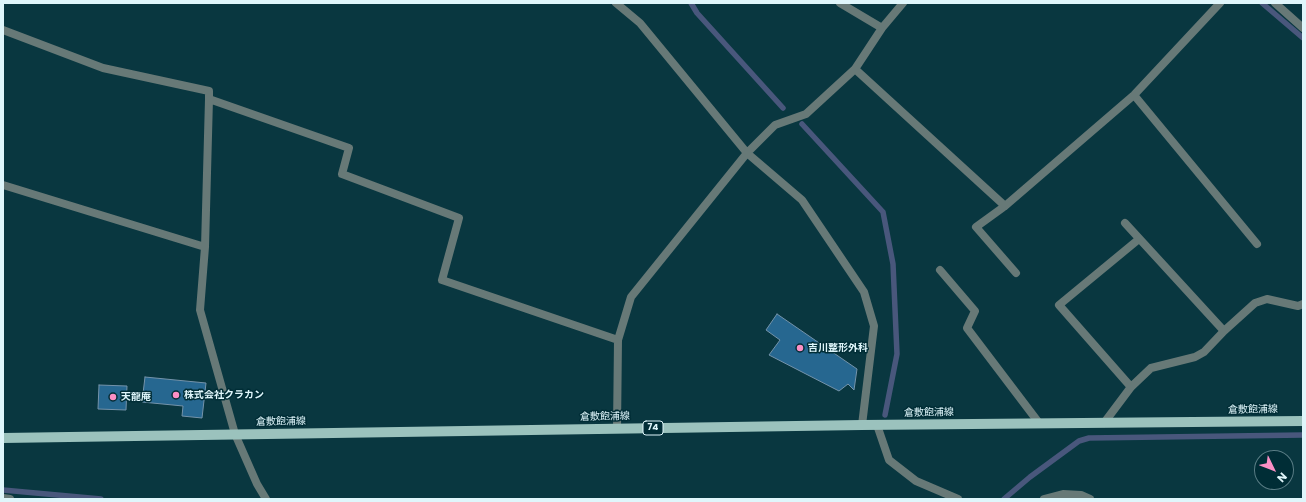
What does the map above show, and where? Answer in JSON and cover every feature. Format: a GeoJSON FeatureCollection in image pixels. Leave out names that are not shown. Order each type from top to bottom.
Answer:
{"type":"FeatureCollection","features":[{"type":"Feature","properties":{"kind":"main road","name":"倉敷飽浦線"},"geometry":{"type":"LineString","coordinates":[[3,438],[862,425],[1303,421]]}},
{"type":"Feature","properties":{"kind":"street"},"geometry":{"type":"LineString","coordinates":[[616,3],[640,23],[746,153],[802,200],[864,292],[874,326],[862,425]]}},
{"type":"Feature","properties":{"kind":"street"},"geometry":{"type":"LineString","coordinates":[[840,3],[882,28]]}},
{"type":"Feature","properties":{"kind":"street"},"geometry":{"type":"LineString","coordinates":[[617,429],[618,340],[631,297],[746,153],[775,125],[806,114],[855,69],[882,28],[903,3]]}},
{"type":"Feature","properties":{"kind":"street"},"geometry":{"type":"LineString","coordinates":[[1016,273],[976,227],[1005,206],[1134,95],[1220,3]]}},
{"type":"Feature","properties":{"kind":"street"},"geometry":{"type":"LineString","coordinates":[[1275,3],[1303,28]]}},
{"type":"Feature","properties":{"kind":"street"},"geometry":{"type":"LineString","coordinates":[[3,30],[103,68],[209,92],[205,247],[200,310],[235,434],[257,484],[266,499]]}},
{"type":"Feature","properties":{"kind":"street"},"geometry":{"type":"LineString","coordinates":[[855,69],[1005,206]]}},
{"type":"Feature","properties":{"kind":"street"},"geometry":{"type":"LineString","coordinates":[[1134,95],[1257,244]]}},
{"type":"Feature","properties":{"kind":"street"},"geometry":{"type":"LineString","coordinates":[[209,99],[349,148],[342,174],[459,218],[442,280],[618,340]]}},
{"type":"Feature","properties":{"kind":"street"},"geometry":{"type":"LineString","coordinates":[[3,185],[205,247]]}},
{"type":"Feature","properties":{"kind":"street"},"geometry":{"type":"LineString","coordinates":[[1125,223],[1224,331]]}},
{"type":"Feature","properties":{"kind":"street"},"geometry":{"type":"LineString","coordinates":[[1131,388],[1059,305],[1139,239]]}},
{"type":"Feature","properties":{"kind":"street"},"geometry":{"type":"LineString","coordinates":[[940,270],[975,311],[967,328],[1039,424]]}},
{"type":"Feature","properties":{"kind":"street"},"geometry":{"type":"LineString","coordinates":[[1104,423],[1131,388],[1151,368],[1195,357],[1204,352],[1224,331],[1255,304],[1267,299],[1298,306],[1303,304]]}},
{"type":"Feature","properties":{"kind":"street"},"geometry":{"type":"LineString","coordinates":[[877,425],[889,460],[916,481],[958,499]]}},
{"type":"Feature","properties":{"kind":"street"},"geometry":{"type":"LineString","coordinates":[[1044,499],[1063,494],[1081,495],[1090,499]]}},
{"type":"Feature","properties":{"kind":"street"},"geometry":{"type":"LineString","coordinates":[[3,498],[10,499]]}},
{"type":"Feature","properties":{"kind":"building","name":"吉川整形外科"},"geometry":{"type":"Polygon","coordinates":[[[777,314],[857,369],[854,390],[848,384],[839,391],[769,355],[780,340],[766,330],[777,314]]]}},
{"type":"Feature","properties":{"kind":"building"},"geometry":{"type":"Polygon","coordinates":[[[145,377],[206,383],[202,418],[182,416],[183,406],[142,402],[145,377]]]}},
{"type":"Feature","properties":{"kind":"building"},"geometry":{"type":"Polygon","coordinates":[[[99,385],[127,386],[126,410],[98,409],[99,385]]]}},
{"type":"Feature","properties":{"kind":"waterway"},"geometry":{"type":"LineString","coordinates":[[691,3],[697,13],[783,108]]}},
{"type":"Feature","properties":{"kind":"waterway"},"geometry":{"type":"LineString","coordinates":[[1262,3],[1303,38]]}},
{"type":"Feature","properties":{"kind":"waterway"},"geometry":{"type":"LineString","coordinates":[[802,124],[883,212],[893,264],[897,354],[885,415]]}},
{"type":"Feature","properties":{"kind":"waterway"},"geometry":{"type":"LineString","coordinates":[[1004,499],[1030,477],[1079,441],[1089,438],[1303,435]]}},
{"type":"Feature","properties":{"kind":"waterway"},"geometry":{"type":"LineString","coordinates":[[3,490],[101,499]]}},
{"type":"Feature","properties":{"kind":"place","name":"吉川整形外科"},"geometry":{"type":"Point","coordinates":[800,348]}},
{"type":"Feature","properties":{"kind":"place","name":"株式会社クラカン"},"geometry":{"type":"Point","coordinates":[176,395]}},
{"type":"Feature","properties":{"kind":"place","name":"天龍庵"},"geometry":{"type":"Point","coordinates":[113,397]}}]}
